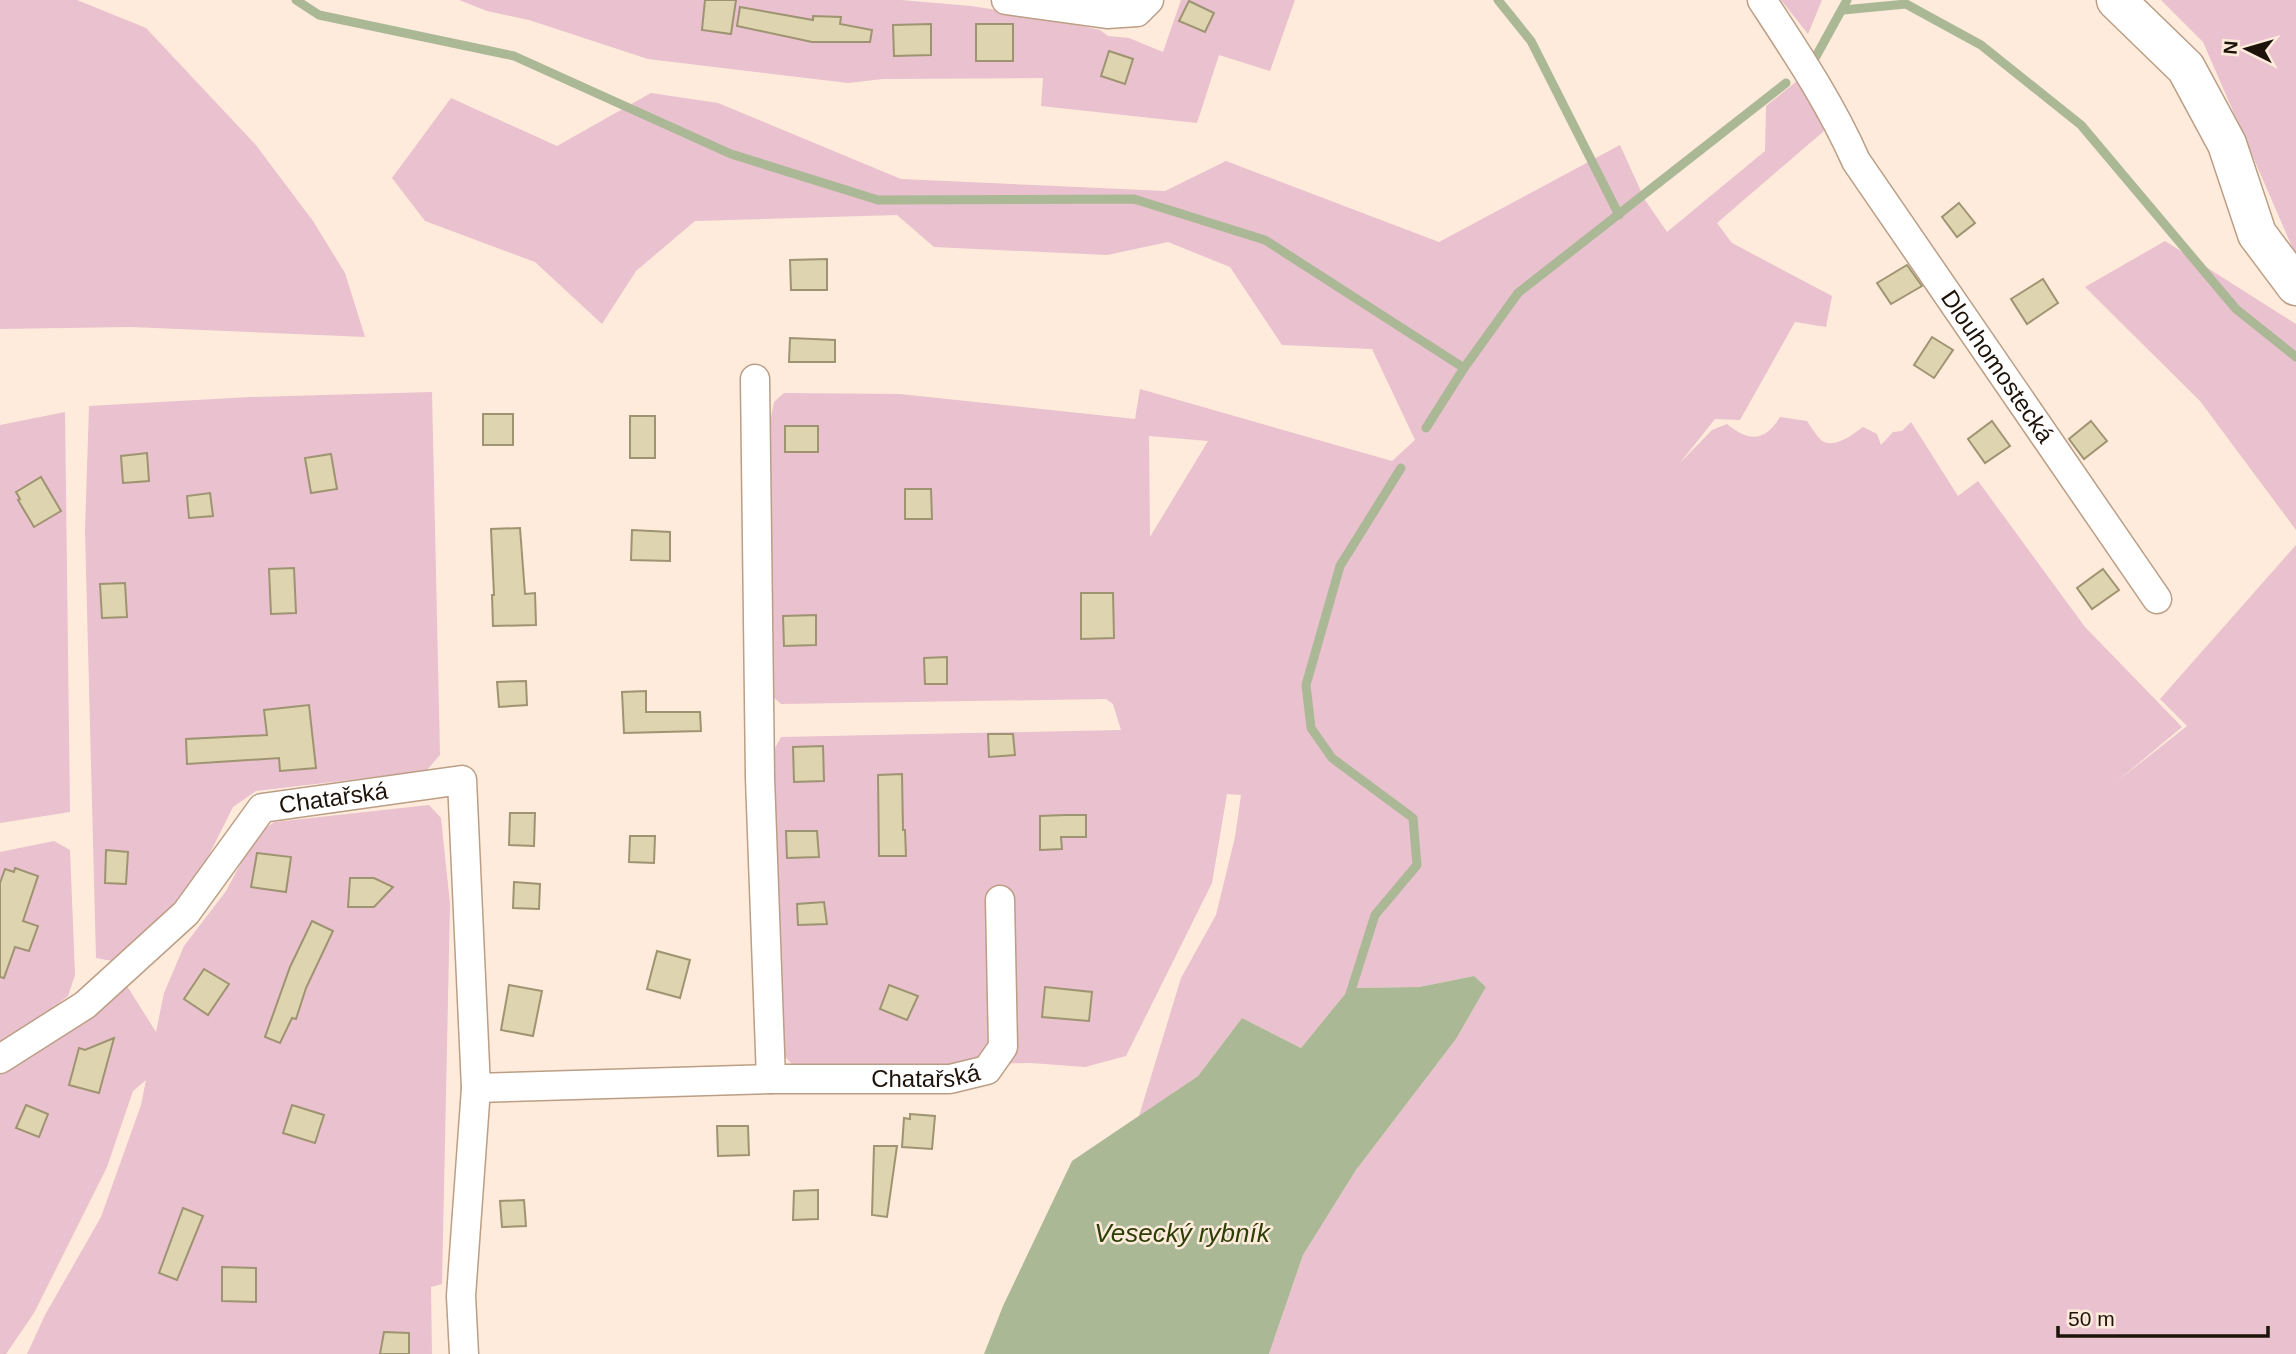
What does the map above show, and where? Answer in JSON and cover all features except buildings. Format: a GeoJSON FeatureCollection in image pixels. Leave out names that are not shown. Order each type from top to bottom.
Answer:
{"type":"FeatureCollection","features":[{"type":"Feature","properties":{"kind":"street"},"geometry":{"type":"LineString","coordinates":[[1006,0],[1107,14],[1137,12],[1149,0]]}},
{"type":"Feature","properties":{"kind":"street","name":"Dlouhomostecká"},"geometry":{"type":"LineString","coordinates":[[1762,0],[1843,132],[1856,161],[2157,599]]}},
{"type":"Feature","properties":{"kind":"street"},"geometry":{"type":"LineString","coordinates":[[2116,0],[2186,68],[2227,144],[2257,234],[2296,285]]}},
{"type":"Feature","properties":{"kind":"street"},"geometry":{"type":"LineString","coordinates":[[755,379],[760,778],[771,1079]]}},
{"type":"Feature","properties":{"kind":"street","name":"Chatařská"},"geometry":{"type":"LineString","coordinates":[[0,1059],[85,1005],[186,913],[262,808],[462,780],[476,1088],[461,1296],[464,1354]]}},
{"type":"Feature","properties":{"kind":"street","name":"Chatařská"},"geometry":{"type":"LineString","coordinates":[[476,1088],[771,1079],[950,1079],[987,1070],[1003,1047],[1000,900]]}},
{"type":"Feature","properties":{"kind":"shaded area"},"geometry":{"type":"Polygon","coordinates":[[[0,0],[77,0],[146,28],[255,144],[313,221],[345,273],[365,337],[131,327],[0,329],[0,0]]]}},
{"type":"Feature","properties":{"kind":"shaded area"},"geometry":{"type":"Polygon","coordinates":[[[459,0],[901,0],[971,6],[1036,16],[1100,30],[1108,36],[1129,38],[1163,52],[1181,0],[1295,0],[1270,71],[1219,55],[1197,123],[1041,106],[1043,78],[883,79],[848,83],[648,59],[529,20],[487,11],[459,0]]]}},
{"type":"Feature","properties":{"kind":"shaded area"},"geometry":{"type":"Polygon","coordinates":[[[1781,0],[1822,0],[1808,34],[1781,0]]]}},
{"type":"Feature","properties":{"kind":"shaded area"},"geometry":{"type":"Polygon","coordinates":[[[2161,0],[2296,0],[2296,256],[2203,42],[2161,0]]]}},
{"type":"Feature","properties":{"kind":"shaded area"},"geometry":{"type":"Polygon","coordinates":[[[1802,77],[1824,131],[1717,223],[1732,243],[1832,296],[1826,327],[1795,322],[1740,420],[1715,419],[1679,464],[1712,430],[1727,424],[1742,434],[1756,437],[1768,431],[1780,417],[1807,421],[1826,443],[1843,440],[1863,427],[1877,434],[1881,445],[1893,432],[1902,431],[1911,422],[1958,496],[1978,481],[2085,627],[2182,727],[2115,783],[2187,726],[2160,699],[2296,545],[2296,1354],[1269,1354],[1303,1255],[1356,1170],[1456,1039],[1486,987],[1474,976],[1419,987],[1350,988],[1301,1048],[1242,1018],[1198,1076],[1139,1116],[1181,978],[1216,915],[1235,837],[1241,795],[1227,794],[1212,883],[1126,1056],[1085,1067],[1031,1063],[795,1067],[782,1054],[773,752],[781,737],[1121,730],[1113,704],[1106,699],[781,704],[773,697],[769,427],[774,402],[784,393],[900,394],[1135,419],[1140,389],[1392,461],[1415,440],[1372,349],[1282,345],[1230,267],[1168,242],[1107,255],[934,247],[897,215],[695,221],[636,271],[602,324],[535,262],[425,221],[392,178],[451,98],[557,146],[651,93],[718,103],[901,179],[1165,191],[1226,161],[1439,242],[1620,145],[1645,200],[1667,232],[1765,151],[1766,106],[1802,77]],[[1149,436],[1150,537],[1208,441],[1149,436]]]}},
{"type":"Feature","properties":{"kind":"shaded area"},"geometry":{"type":"Polygon","coordinates":[[[2165,241],[2296,324],[2296,530],[2200,401],[2085,287],[2165,241]]]}},
{"type":"Feature","properties":{"kind":"shaded area"},"geometry":{"type":"Polygon","coordinates":[[[432,392],[440,755],[426,771],[256,791],[233,807],[195,883],[181,904],[112,961],[96,958],[85,531],[89,406],[250,397],[432,392]]]}},
{"type":"Feature","properties":{"kind":"shaded area"},"geometry":{"type":"Polygon","coordinates":[[[65,412],[70,812],[0,823],[0,425],[65,412]]]}},
{"type":"Feature","properties":{"kind":"shaded area"},"geometry":{"type":"Polygon","coordinates":[[[429,805],[441,818],[450,904],[442,1284],[431,1287],[432,1354],[27,1354],[45,1315],[101,1217],[141,1105],[146,1080],[133,1091],[107,1167],[34,1313],[6,1354],[0,1354],[0,1070],[127,986],[156,1032],[164,993],[184,946],[226,891],[256,835],[274,822],[429,805]]]}},
{"type":"Feature","properties":{"kind":"shaded area"},"geometry":{"type":"Polygon","coordinates":[[[54,841],[70,850],[75,975],[68,996],[0,1049],[0,852],[54,841]]]}},
{"type":"Feature","properties":{"kind":"water","name":"Vesecký rybník"},"geometry":{"type":"Polygon","coordinates":[[[1474,976],[1486,987],[1456,1039],[1356,1170],[1303,1255],[1269,1354],[984,1354],[1003,1306],[1072,1161],[1198,1076],[1242,1018],[1301,1048],[1350,988],[1419,987],[1474,976]]]}},
{"type":"Feature","properties":{"kind":"waterway"},"geometry":{"type":"LineString","coordinates":[[296,0],[319,15],[514,56],[731,154],[878,200],[1134,199],[1265,240],[1464,368]]}},
{"type":"Feature","properties":{"kind":"waterway"},"geometry":{"type":"LineString","coordinates":[[1498,0],[1531,41],[1619,215]]}},
{"type":"Feature","properties":{"kind":"waterway"},"geometry":{"type":"LineString","coordinates":[[1814,60],[1847,0]]}},
{"type":"Feature","properties":{"kind":"waterway"},"geometry":{"type":"LineString","coordinates":[[1843,10],[1906,4],[1981,45],[2081,125],[2236,309],[2296,357]]}},
{"type":"Feature","properties":{"kind":"waterway"},"geometry":{"type":"LineString","coordinates":[[1426,428],[1464,368],[1518,293],[1786,83]]}},
{"type":"Feature","properties":{"kind":"waterway"},"geometry":{"type":"LineString","coordinates":[[1349,997],[1375,915],[1417,865],[1413,818],[1332,758],[1311,728],[1306,685],[1340,566],[1401,468]]}}]}
